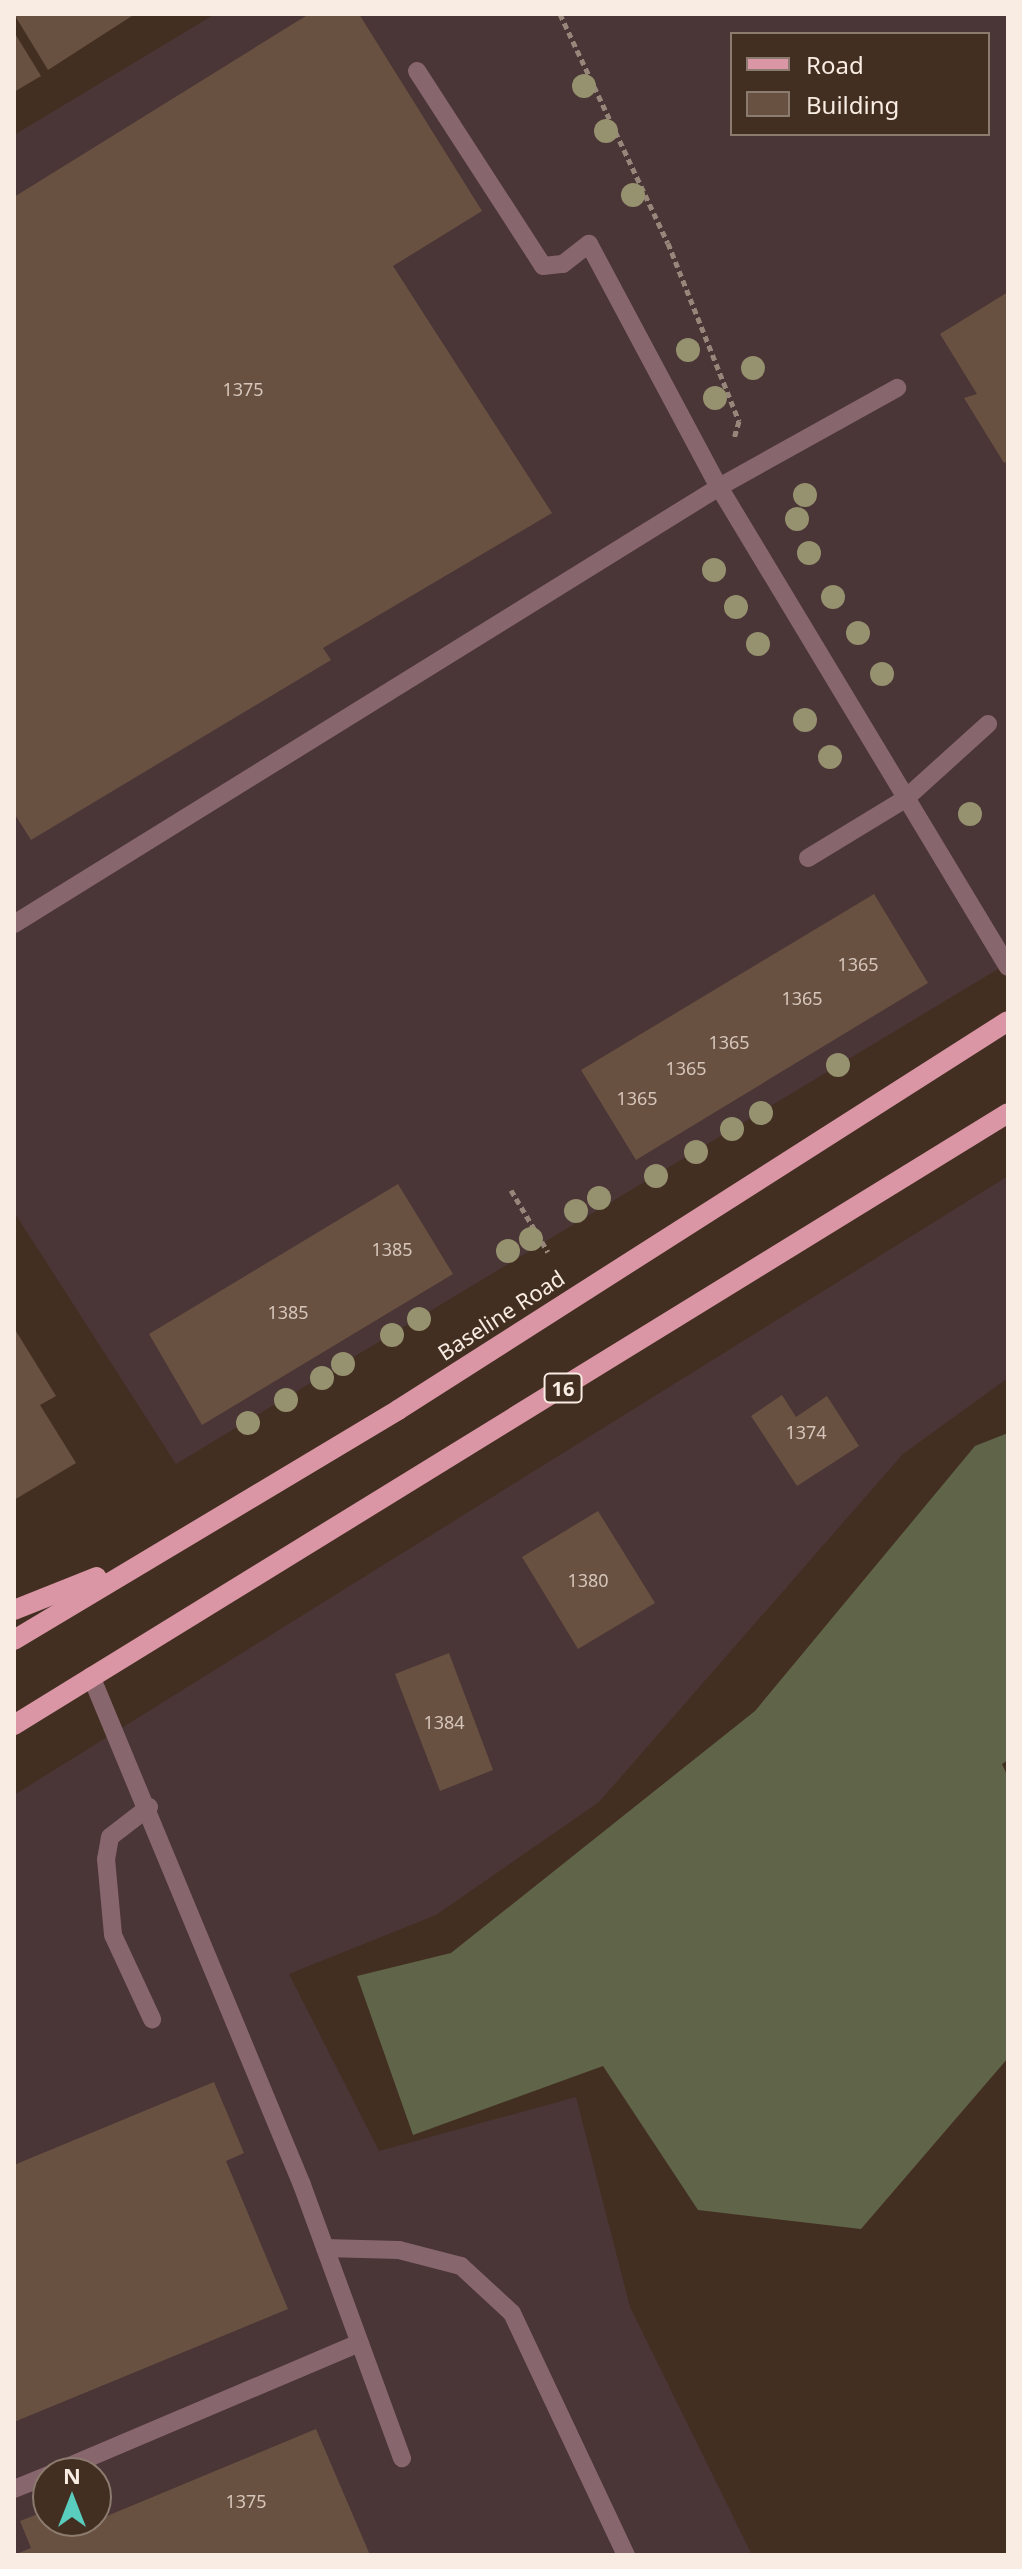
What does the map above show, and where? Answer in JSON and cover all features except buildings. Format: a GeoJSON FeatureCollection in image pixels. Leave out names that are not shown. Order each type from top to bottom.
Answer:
{"type":"FeatureCollection","features":[{"type":"Feature","properties":{"kind":"main road","name":"Baseline Road"},"geometry":{"type":"LineString","coordinates":[[14,1640],[146,1558],[398,1410],[1008,1021]]}},
{"type":"Feature","properties":{"kind":"main road","name":"16"},"geometry":{"type":"LineString","coordinates":[[14,1725],[1008,1113]]}},
{"type":"Feature","properties":{"kind":"main road"},"geometry":{"type":"LineString","coordinates":[[14,1610],[146,1558]]}},
{"type":"Feature","properties":{"kind":"lane"},"geometry":{"type":"LineString","coordinates":[[417,71],[543,266],[563,264],[589,244],[719,487],[1008,967]]}},
{"type":"Feature","properties":{"kind":"lane"},"geometry":{"type":"LineString","coordinates":[[14,924],[719,487],[897,388]]}},
{"type":"Feature","properties":{"kind":"lane"},"geometry":{"type":"LineString","coordinates":[[808,858],[905,799],[988,724]]}},
{"type":"Feature","properties":{"kind":"lane"},"geometry":{"type":"LineString","coordinates":[[91,1676],[149,1807],[325,2248],[402,2458]]}},
{"type":"Feature","properties":{"kind":"lane"},"geometry":{"type":"LineString","coordinates":[[149,1807],[110,1837],[106,1859],[113,1935],[152,2019]]}},
{"type":"Feature","properties":{"kind":"lane"},"geometry":{"type":"LineString","coordinates":[[325,2248],[399,2250],[461,2266],[512,2313],[626,2555]]}},
{"type":"Feature","properties":{"kind":"lane"},"geometry":{"type":"LineString","coordinates":[[90,2457],[360,2343]]}},
{"type":"Feature","properties":{"kind":"path"},"geometry":{"type":"LineString","coordinates":[[560,14],[668,243],[739,421],[734,438]]}},
{"type":"Feature","properties":{"kind":"path"},"geometry":{"type":"LineString","coordinates":[[511,1190],[548,1252]]}},
{"type":"Feature","properties":{"kind":"shaded area"},"geometry":{"type":"Polygon","coordinates":[[[215,14],[1008,14],[1008,963],[176,1464],[14,1212],[14,135],[215,14]]]}},
{"type":"Feature","properties":{"kind":"shaded area"},"geometry":{"type":"Polygon","coordinates":[[[1008,1176],[1008,1378],[903,1454],[599,1802],[436,1915],[289,1974],[379,2151],[576,2097],[630,2307],[752,2555],[14,2555],[14,1795],[1008,1176]]]}},
{"type":"Feature","properties":{"kind":"green space"},"geometry":{"type":"Polygon","coordinates":[[[1008,1433],[1008,1760],[1002,1764],[1008,1777],[1008,2058],[861,2229],[698,2210],[603,2066],[413,2135],[357,1976],[451,1953],[755,1711],[975,1446],[1008,1433]]]}}]}
